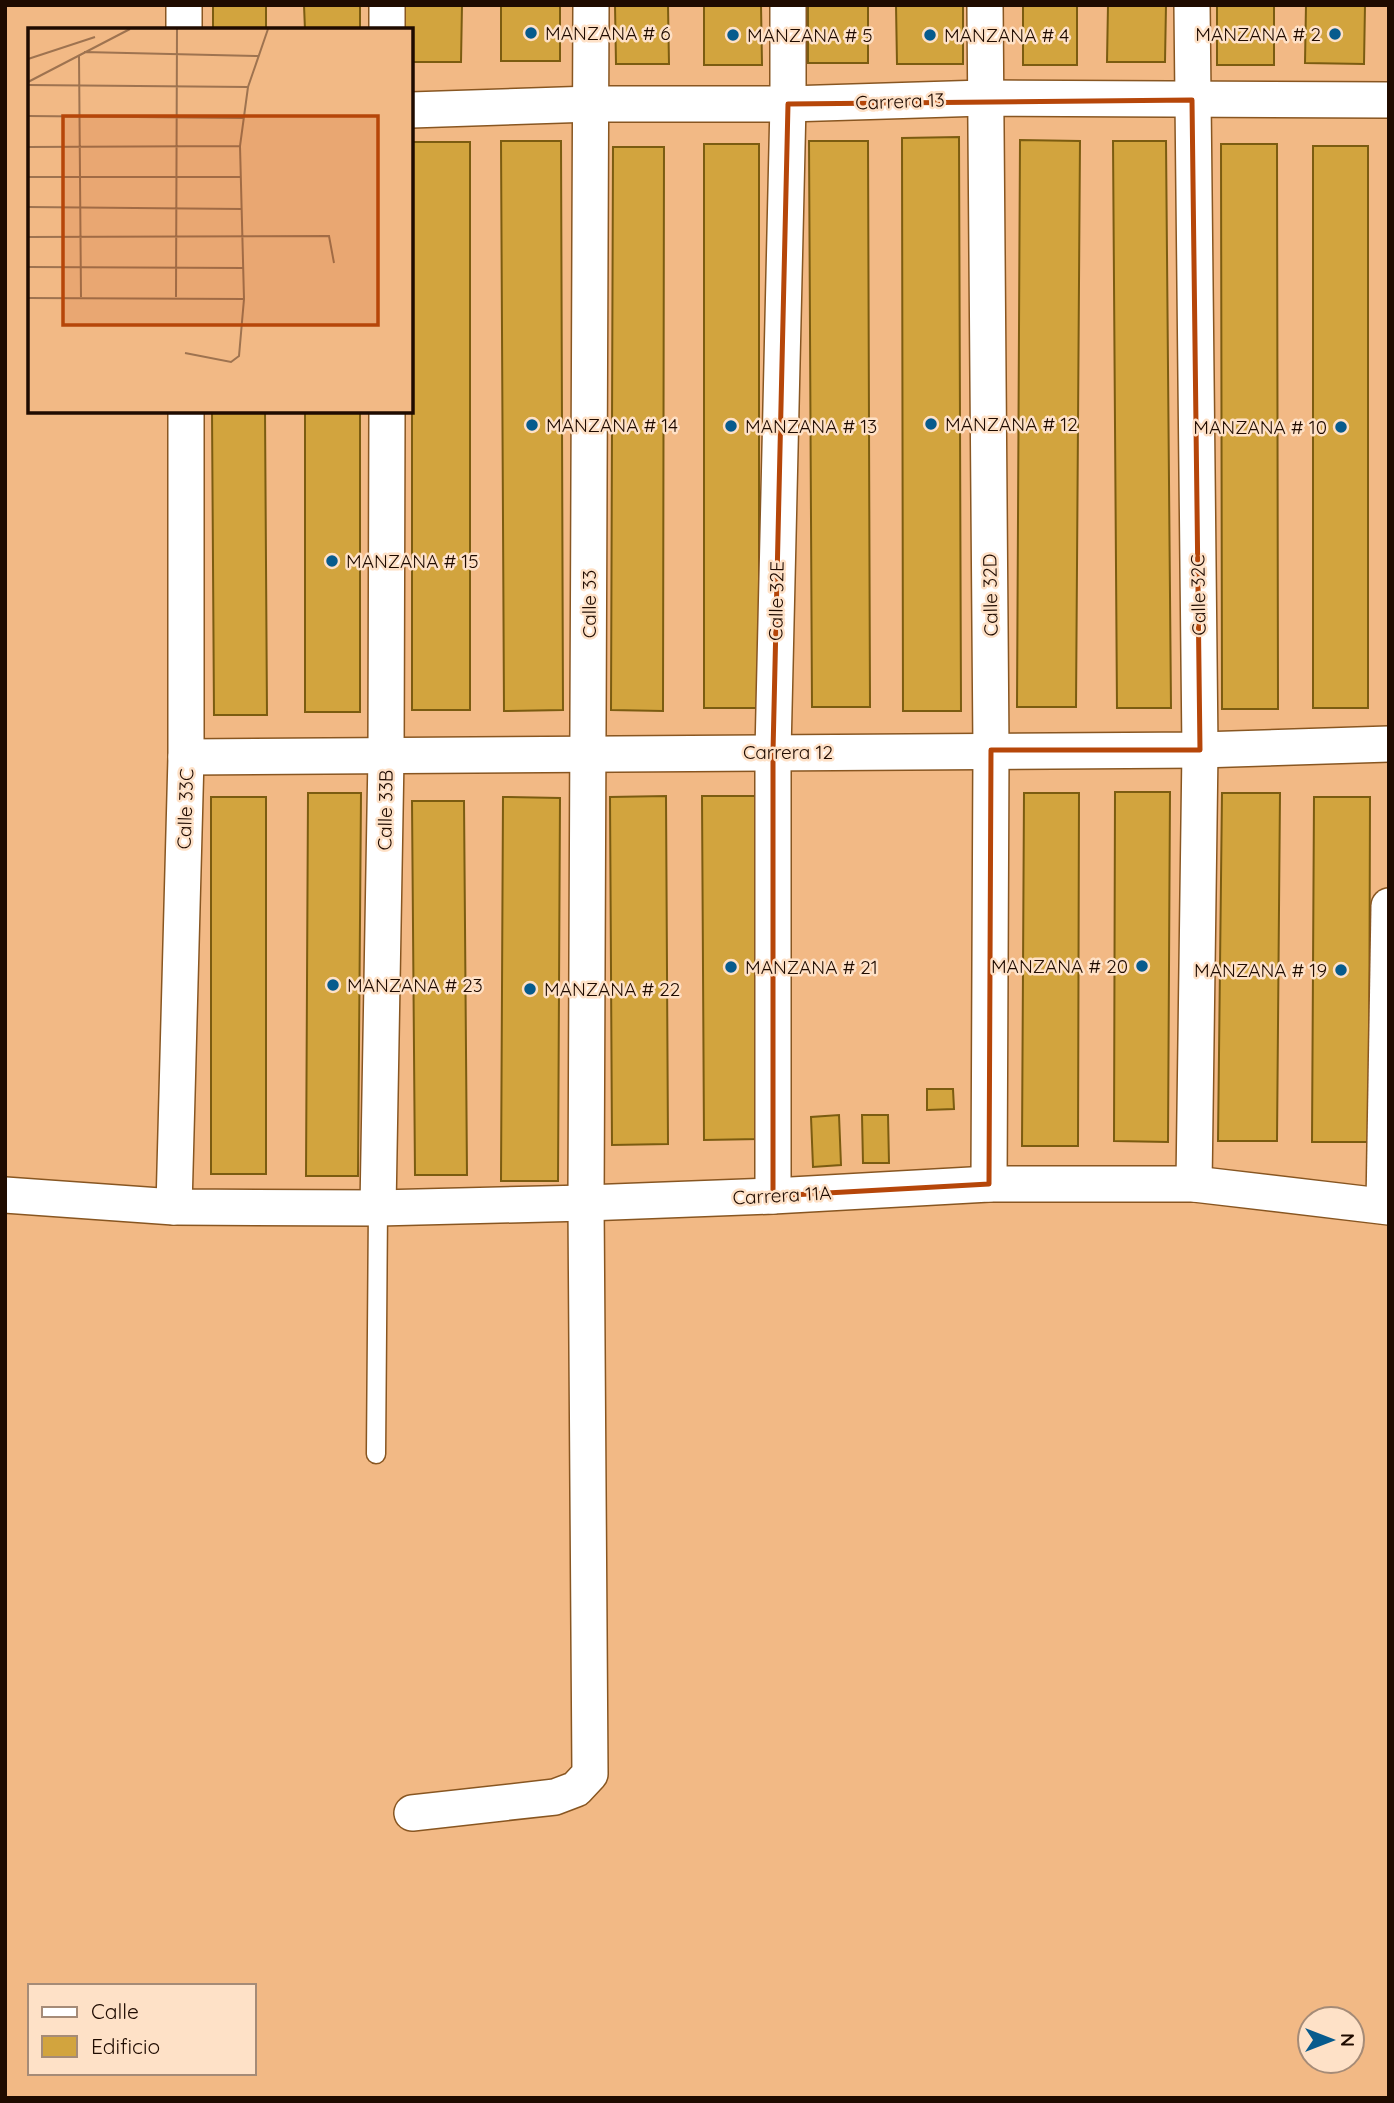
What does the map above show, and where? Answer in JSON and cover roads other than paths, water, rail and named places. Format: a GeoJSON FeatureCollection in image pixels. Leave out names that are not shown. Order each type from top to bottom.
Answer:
{"type":"FeatureCollection","features":[{"type":"Feature","properties":{"kind":"street"},"geometry":{"type":"LineString","coordinates":[[184,5],[184,28]]}},
{"type":"Feature","properties":{"kind":"street"},"geometry":{"type":"LineString","coordinates":[[387,5],[387,28]]}},
{"type":"Feature","properties":{"kind":"street","name":"Calle 33"},"geometry":{"type":"LineString","coordinates":[[412,1814],[555,1797],[576,1789],[590,1774],[586,1203],[591,5]]}},
{"type":"Feature","properties":{"kind":"street","name":"Calle 32E"},"geometry":{"type":"LineString","coordinates":[[773,1196],[773,752],[788,5]]}},
{"type":"Feature","properties":{"kind":"street","name":"Calle 32D"},"geometry":{"type":"LineString","coordinates":[[985,5],[991,750],[989,1184]]}},
{"type":"Feature","properties":{"kind":"street","name":"Calle 32C"},"geometry":{"type":"LineString","coordinates":[[1192,5],[1200,750],[1194,1184]]}},
{"type":"Feature","properties":{"kind":"street","name":"Carrera 13"},"geometry":{"type":"LineString","coordinates":[[413,110],[592,104],[788,104],[984,98],[1389,100]]}},
{"type":"Feature","properties":{"kind":"street","name":"Calle 33C"},"geometry":{"type":"LineString","coordinates":[[174,1207],[186,757],[186,413]]}},
{"type":"Feature","properties":{"kind":"street","name":"Calle 33B"},"geometry":{"type":"LineString","coordinates":[[378,1208],[386,756],[387,413]]}},
{"type":"Feature","properties":{"kind":"street","name":"Carrera 12"},"geometry":{"type":"LineString","coordinates":[[186,757],[1200,750],[1389,744]]}},
{"type":"Feature","properties":{"kind":"street"},"geometry":{"type":"LineString","coordinates":[[1386,1206],[1389,906]]}},
{"type":"Feature","properties":{"kind":"street","name":"Carrera 11A"},"geometry":{"type":"LineString","coordinates":[[5,1195],[174,1207],[378,1208],[773,1196],[989,1184],[1194,1184],[1386,1206]]}},
{"type":"Feature","properties":{"kind":"lane"},"geometry":{"type":"LineString","coordinates":[[376,1454],[378,1208]]}},
{"type":"Feature","properties":{"kind":"place","name":"MANZANA # 6"},"geometry":{"type":"Point","coordinates":[531,33]}},
{"type":"Feature","properties":{"kind":"place","name":"MANZANA # 2"},"geometry":{"type":"Point","coordinates":[1335,34]}},
{"type":"Feature","properties":{"kind":"place","name":"MANZANA # 5"},"geometry":{"type":"Point","coordinates":[733,35]}},
{"type":"Feature","properties":{"kind":"place","name":"MANZANA # 4"},"geometry":{"type":"Point","coordinates":[930,35]}},
{"type":"Feature","properties":{"kind":"place","name":"MANZANA # 12"},"geometry":{"type":"Point","coordinates":[931,424]}},
{"type":"Feature","properties":{"kind":"place","name":"MANZANA # 14"},"geometry":{"type":"Point","coordinates":[532,425]}},
{"type":"Feature","properties":{"kind":"place","name":"MANZANA # 13"},"geometry":{"type":"Point","coordinates":[731,426]}},
{"type":"Feature","properties":{"kind":"place","name":"MANZANA # 10"},"geometry":{"type":"Point","coordinates":[1341,427]}},
{"type":"Feature","properties":{"kind":"place","name":"MANZANA # 15"},"geometry":{"type":"Point","coordinates":[332,561]}},
{"type":"Feature","properties":{"kind":"place","name":"MANZANA # 20"},"geometry":{"type":"Point","coordinates":[1142,966]}},
{"type":"Feature","properties":{"kind":"place","name":"MANZANA # 21"},"geometry":{"type":"Point","coordinates":[731,967]}},
{"type":"Feature","properties":{"kind":"place","name":"MANZANA # 19"},"geometry":{"type":"Point","coordinates":[1341,970]}},
{"type":"Feature","properties":{"kind":"place","name":"MANZANA # 23"},"geometry":{"type":"Point","coordinates":[333,985]}},
{"type":"Feature","properties":{"kind":"place","name":"MANZANA # 22"},"geometry":{"type":"Point","coordinates":[530,989]}}]}
